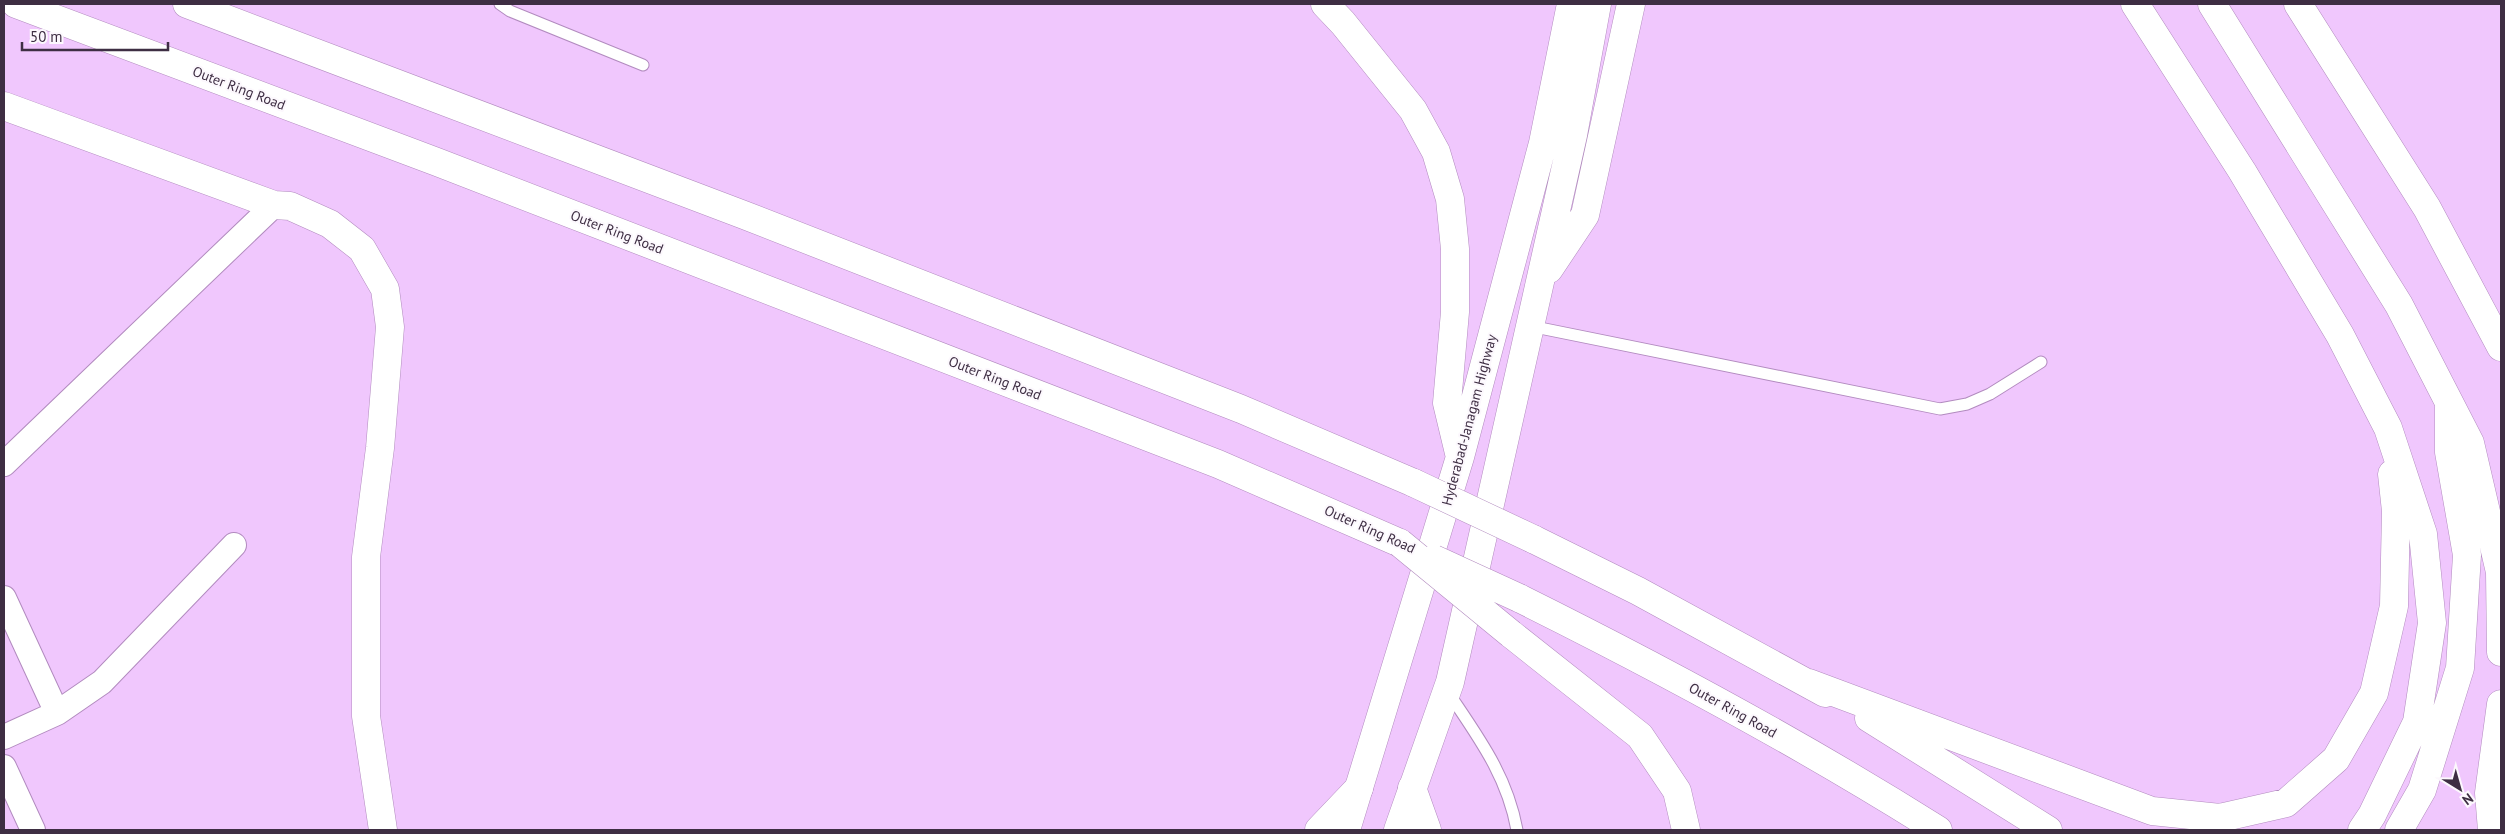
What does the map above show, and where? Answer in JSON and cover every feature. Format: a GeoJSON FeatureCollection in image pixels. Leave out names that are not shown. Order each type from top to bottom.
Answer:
{"type":"FeatureCollection","features":[{"type":"Feature","properties":{"kind":"main road","name":"Outer Ring Road"},"geometry":{"type":"LineString","coordinates":[[16,4],[446,166],[1218,464],[1400,542],[1609,643],[1760,725],[1938,830]]}},
{"type":"Feature","properties":{"kind":"main road"},"geometry":{"type":"LineString","coordinates":[[187,4],[726,208],[1232,406],[1414,483],[1533,539],[1646,596],[1809,683],[1941,762],[2048,830]]}},
{"type":"Feature","properties":{"kind":"main road"},"geometry":{"type":"LineString","coordinates":[[1325,4],[1343,22],[1413,110],[1436,152],[1450,199],[1456,249],[1455,312],[1447,403],[1460,457]]}},
{"type":"Feature","properties":{"kind":"main road","name":"Hyderabad-Janagam Highway"},"geometry":{"type":"LineString","coordinates":[[1346,830],[1460,457],[1543,143],[1571,4]]}},
{"type":"Feature","properties":{"kind":"main road"},"geometry":{"type":"LineString","coordinates":[[1398,830],[1447,690],[1573,135],[1597,4]]}},
{"type":"Feature","properties":{"kind":"main road"},"geometry":{"type":"LineString","coordinates":[[1540,281],[1585,215],[1631,4]]}},
{"type":"Feature","properties":{"kind":"main road"},"geometry":{"type":"LineString","coordinates":[[2135,4],[2242,171],[2340,335],[2388,428],[2423,534],[2432,623],[2417,722],[2372,815],[2362,830]]}},
{"type":"Feature","properties":{"kind":"main road"},"geometry":{"type":"LineString","coordinates":[[2212,4],[2398,306],[2470,443],[2500,572],[2501,652]]}},
{"type":"Feature","properties":{"kind":"main road"},"geometry":{"type":"LineString","coordinates":[[2298,4],[2427,208],[2501,347]]}},
{"type":"Feature","properties":{"kind":"main road"},"geometry":{"type":"LineString","coordinates":[[4,106],[274,205],[290,206],[330,224],[362,249],[385,289],[390,327],[380,448],[366,557],[366,716],[383,830]]}},
{"type":"Feature","properties":{"kind":"main road"},"geometry":{"type":"LineString","coordinates":[[2399,830],[2422,790],[2460,668],[2467,555],[2449,452],[2449,401]]}},
{"type":"Feature","properties":{"kind":"main road"},"geometry":{"type":"LineString","coordinates":[[1809,683],[2152,811],[2220,818],[2286,803],[2336,759],[2374,693],[2394,606],[2396,511],[2388,428]]}},
{"type":"Feature","properties":{"kind":"main road"},"geometry":{"type":"LineString","coordinates":[[1400,542],[1511,634],[1640,736],[1677,791],[1686,830]]}},
{"type":"Feature","properties":{"kind":"main road"},"geometry":{"type":"LineString","coordinates":[[2492,830],[2490,793],[2501,704]]}},
{"type":"Feature","properties":{"kind":"main road"},"geometry":{"type":"LineString","coordinates":[[1319,830],[1359,788]]}},
{"type":"Feature","properties":{"kind":"main road"},"geometry":{"type":"LineString","coordinates":[[1412,788],[1427,830]]}},
{"type":"Feature","properties":{"kind":"street"},"geometry":{"type":"LineString","coordinates":[[4,464],[274,205]]}},
{"type":"Feature","properties":{"kind":"street"},"geometry":{"type":"LineString","coordinates":[[4,737],[57,713],[102,682],[234,545]]}},
{"type":"Feature","properties":{"kind":"street"},"geometry":{"type":"LineString","coordinates":[[4,598],[57,713]]}},
{"type":"Feature","properties":{"kind":"street"},"geometry":{"type":"LineString","coordinates":[[4,767],[33,830]]}},
{"type":"Feature","properties":{"kind":"lane"},"geometry":{"type":"LineString","coordinates":[[500,4],[510,11],[644,65]]}},
{"type":"Feature","properties":{"kind":"lane"},"geometry":{"type":"LineString","coordinates":[[1530,326],[1940,409],[1967,404],[1990,394],[2041,362]]}},
{"type":"Feature","properties":{"kind":"lane"},"geometry":{"type":"LineString","coordinates":[[1447,690],[1496,765],[1505,784],[1517,830]]}}]}
